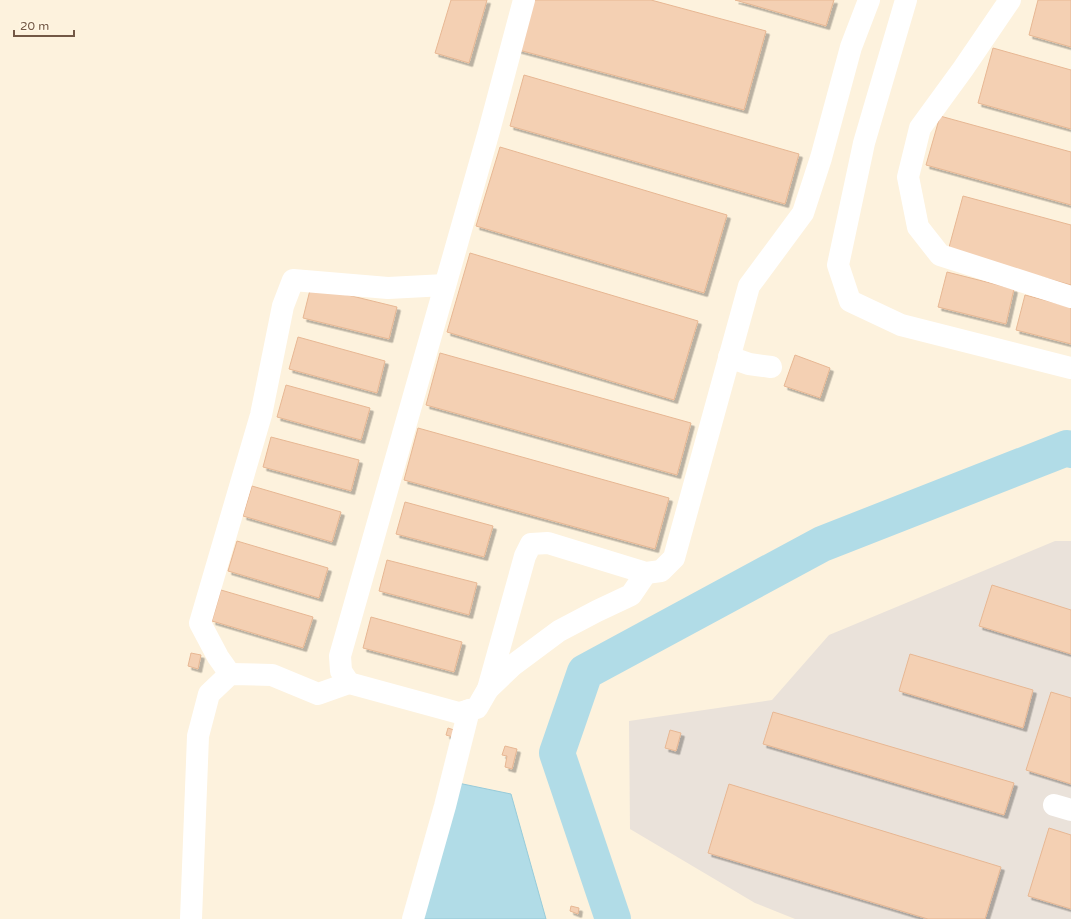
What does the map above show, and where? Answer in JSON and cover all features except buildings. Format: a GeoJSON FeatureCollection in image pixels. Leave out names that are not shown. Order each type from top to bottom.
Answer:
{"type":"FeatureCollection","features":[{"type":"Feature","properties":{"kind":"street"},"geometry":{"type":"LineString","coordinates":[[349,683],[341,671],[340,656],[524,0]]}},
{"type":"Feature","properties":{"kind":"street"},"geometry":{"type":"LineString","coordinates":[[488,689],[525,556],[531,544],[548,543],[646,573],[661,571],[674,558],[750,286],[803,213],[821,158],[851,47],[869,0]]}},
{"type":"Feature","properties":{"kind":"street"},"geometry":{"type":"LineString","coordinates":[[906,0],[864,143],[838,265],[850,301],[901,325],[1071,368]]}},
{"type":"Feature","properties":{"kind":"street"},"geometry":{"type":"LineString","coordinates":[[1010,0],[963,69],[920,128],[908,177],[918,227],[940,255],[1071,297]]}},
{"type":"Feature","properties":{"kind":"street"},"geometry":{"type":"LineString","coordinates":[[230,674],[218,657],[200,623],[261,416],[284,306],[293,280],[388,288],[445,285]]}},
{"type":"Feature","properties":{"kind":"street"},"geometry":{"type":"LineString","coordinates":[[729,357],[749,364],[771,367]]}},
{"type":"Feature","properties":{"kind":"street"},"geometry":{"type":"LineString","coordinates":[[191,919],[198,736],[209,694],[230,674],[272,675],[318,694],[349,683],[459,713],[476,708],[488,689],[512,666],[559,631],[598,610],[631,595],[646,573]]}},
{"type":"Feature","properties":{"kind":"street"},"geometry":{"type":"LineString","coordinates":[[413,919],[445,806],[469,710]]}},
{"type":"Feature","properties":{"kind":"shaded area"},"geometry":{"type":"Polygon","coordinates":[[[1055,541],[1071,541],[1071,919],[795,919],[755,903],[630,829],[629,721],[772,700],[829,635],[1055,541]]]}},
{"type":"Feature","properties":{"kind":"water"},"geometry":{"type":"Polygon","coordinates":[[[458,783],[511,794],[546,919],[423,919],[458,783]]]}},
{"type":"Feature","properties":{"kind":"waterway"},"geometry":{"type":"LineString","coordinates":[[613,919],[557,753],[585,672],[822,544],[1067,448],[1071,450]]}}]}
